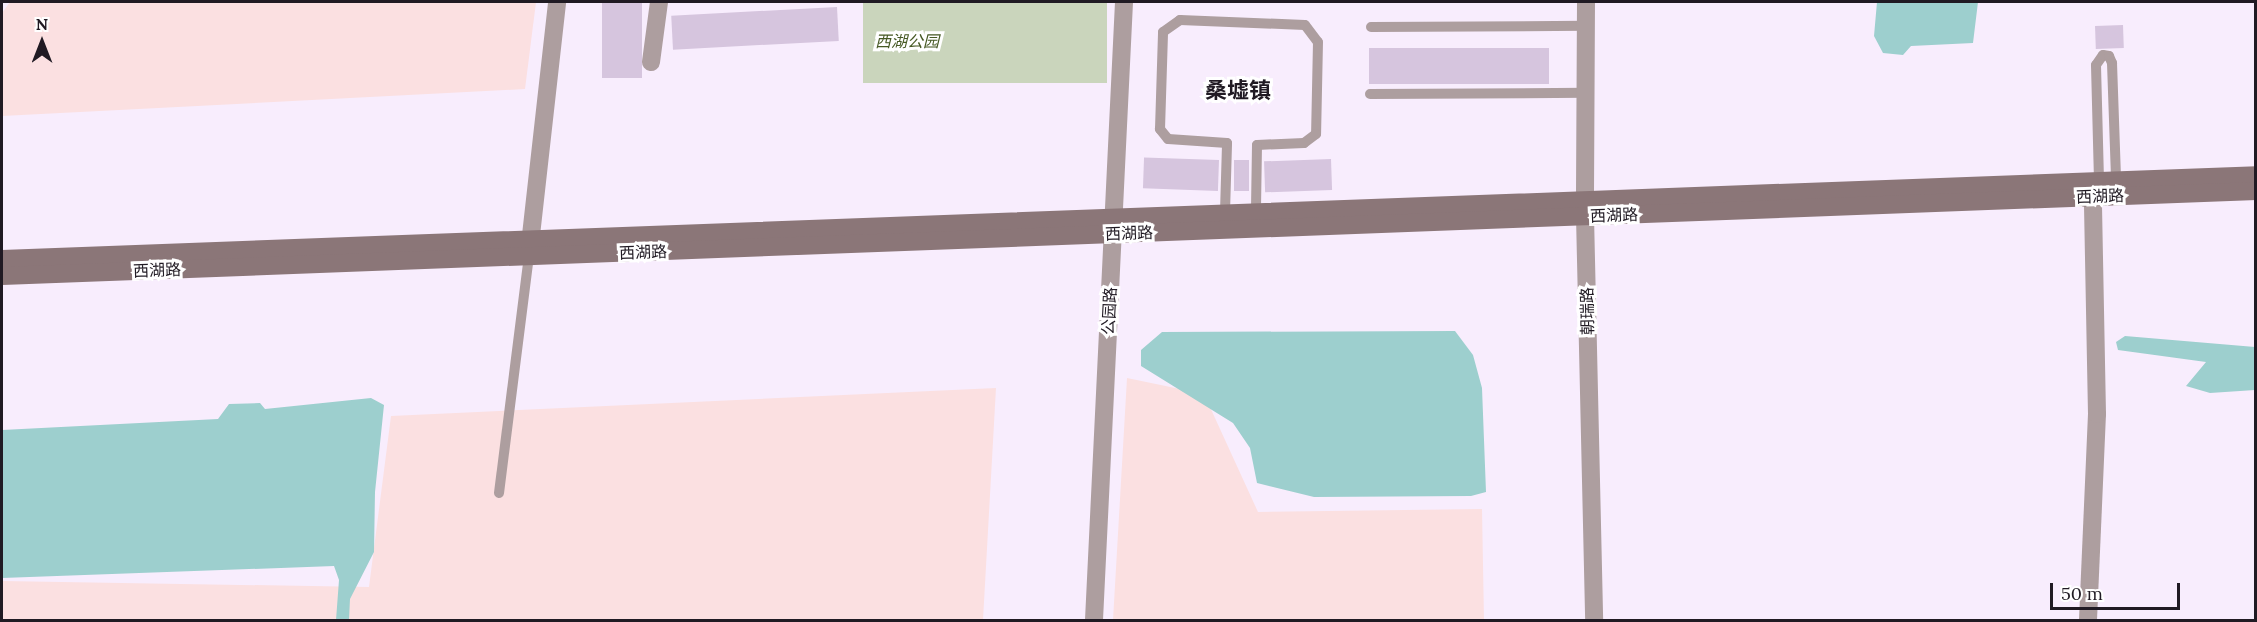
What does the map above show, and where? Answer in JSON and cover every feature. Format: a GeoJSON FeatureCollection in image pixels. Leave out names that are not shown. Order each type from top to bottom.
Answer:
{"type":"FeatureCollection","features":[{"type":"Feature","properties":{"kind":"main road","name":"西湖路"},"geometry":{"type":"LineString","coordinates":[[2,276],[530,248],[1585,207],[2103,185],[2256,175]]}},
{"type":"Feature","properties":{"kind":"main road","name":"西湖路"},"geometry":{"type":"LineString","coordinates":[[2103,185],[2256,191]]}},
{"type":"Feature","properties":{"kind":"main road","name":"西湖路"},"geometry":{"type":"LineString","coordinates":[[1113,225],[1225,212],[1585,207]]}},
{"type":"Feature","properties":{"kind":"main road","name":"西湖路"},"geometry":{"type":"LineString","coordinates":[[2,259],[530,248]]}},
{"type":"Feature","properties":{"kind":"street"},"geometry":{"type":"LineString","coordinates":[[530,248],[557,2]]}},
{"type":"Feature","properties":{"kind":"street"},"geometry":{"type":"LineString","coordinates":[[651,62],[659,2]]}},
{"type":"Feature","properties":{"kind":"street","name":"公园路"},"geometry":{"type":"LineString","coordinates":[[1094,621],[1124,2]]}},
{"type":"Feature","properties":{"kind":"street","name":"朝瑞路"},"geometry":{"type":"LineString","coordinates":[[1586,2],[1585,207],[1594,621]]}},
{"type":"Feature","properties":{"kind":"street"},"geometry":{"type":"LineString","coordinates":[[2088,621],[2097,414],[2103,185]]}},
{"type":"Feature","properties":{"kind":"lane"},"geometry":{"type":"LineString","coordinates":[[1225,212],[1227,143],[1168,139],[1160,129],[1163,32],[1180,20],[1305,25],[1318,42],[1316,134],[1304,143],[1257,145],[1256,211]]}},
{"type":"Feature","properties":{"kind":"lane"},"geometry":{"type":"LineString","coordinates":[[1371,27],[1586,26]]}},
{"type":"Feature","properties":{"kind":"lane"},"geometry":{"type":"LineString","coordinates":[[2103,55],[2112,63],[2103,185],[2096,65],[2098,57],[2103,55]]}},
{"type":"Feature","properties":{"kind":"lane"},"geometry":{"type":"LineString","coordinates":[[1370,94],[1586,93]]}},
{"type":"Feature","properties":{"kind":"lane"},"geometry":{"type":"LineString","coordinates":[[499,493],[530,248]]}},
{"type":"Feature","properties":{"kind":"shaded area"},"geometry":{"type":"Polygon","coordinates":[[[10,2],[536,2],[525,89],[2,116],[2,13],[10,2]]]}},
{"type":"Feature","properties":{"kind":"shaded area"},"geometry":{"type":"Polygon","coordinates":[[[1877,2],[1978,2],[1973,43],[1911,46],[1903,55],[1883,53],[1874,36],[1877,2]]]}},
{"type":"Feature","properties":{"kind":"shaded area"},"geometry":{"type":"Polygon","coordinates":[[[1455,331],[1473,355],[1482,388],[1486,492],[1471,496],[1314,497],[1257,483],[1250,448],[1233,423],[1141,366],[1141,350],[1162,332],[1455,331]]]}},
{"type":"Feature","properties":{"kind":"shaded area"},"geometry":{"type":"Polygon","coordinates":[[[2125,336],[2255,347],[2255,390],[2210,393],[2186,386],[2206,362],[2118,350],[2116,342],[2125,336]]]}},
{"type":"Feature","properties":{"kind":"shaded area"},"geometry":{"type":"Polygon","coordinates":[[[1127,378],[1204,394],[1258,512],[1482,509],[1484,620],[1113,620],[1127,378]]]}},
{"type":"Feature","properties":{"kind":"shaded area"},"geometry":{"type":"Polygon","coordinates":[[[996,388],[983,620],[2,620],[2,581],[369,587],[391,416],[996,388]]]}},
{"type":"Feature","properties":{"kind":"shaded area"},"geometry":{"type":"Polygon","coordinates":[[[371,398],[384,405],[375,492],[374,552],[350,599],[349,620],[336,620],[339,580],[334,566],[2,578],[2,430],[218,419],[229,404],[260,403],[265,409],[371,398]]]}},
{"type":"Feature","properties":{"kind":"green space","name":"西湖公园"},"geometry":{"type":"Polygon","coordinates":[[[863,2],[1107,2],[1107,83],[863,83],[863,2]]]}},
{"type":"Feature","properties":{"kind":"building"},"geometry":{"type":"Polygon","coordinates":[[[602,2],[642,2],[642,78],[602,78],[602,2]]]}},
{"type":"Feature","properties":{"kind":"building"},"geometry":{"type":"Polygon","coordinates":[[[837,7],[839,41],[673,50],[671,16],[837,7]]]}},
{"type":"Feature","properties":{"kind":"building"},"geometry":{"type":"Polygon","coordinates":[[[2123,25],[2124,48],[2096,49],[2095,26],[2123,25]]]}},
{"type":"Feature","properties":{"kind":"building"},"geometry":{"type":"Polygon","coordinates":[[[1369,48],[1549,48],[1549,84],[1369,84],[1369,48]]]}},
{"type":"Feature","properties":{"kind":"building"},"geometry":{"type":"Polygon","coordinates":[[[1144,157],[1219,160],[1218,191],[1143,188],[1144,157]]]}},
{"type":"Feature","properties":{"kind":"building"},"geometry":{"type":"Polygon","coordinates":[[[1331,159],[1332,190],[1265,192],[1264,161],[1331,159]]]}},
{"type":"Feature","properties":{"kind":"building"},"geometry":{"type":"Polygon","coordinates":[[[1234,160],[1249,160],[1249,191],[1234,191],[1234,160]]]}},
{"type":"Feature","properties":{"kind":"district","name":"桑墟镇"},"geometry":{"type":"Point","coordinates":[1238,91]}}]}
